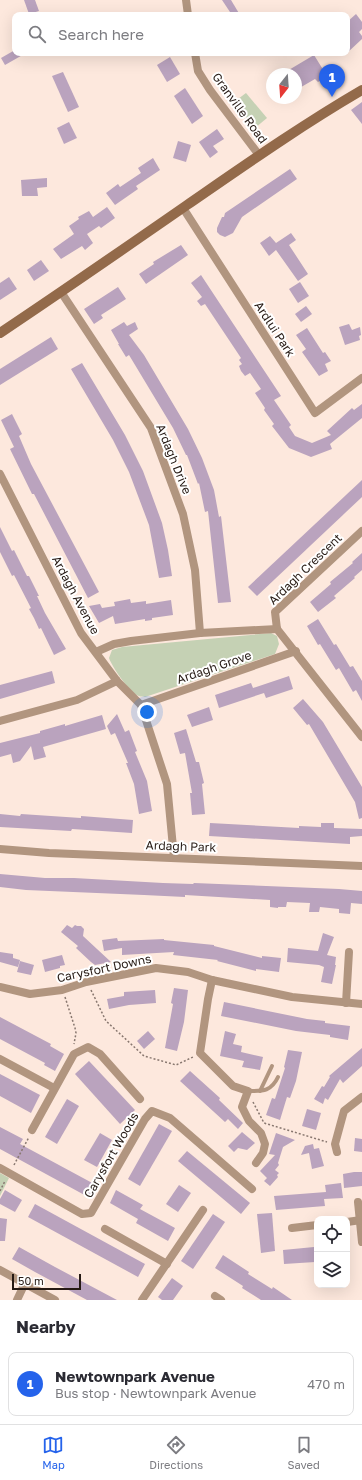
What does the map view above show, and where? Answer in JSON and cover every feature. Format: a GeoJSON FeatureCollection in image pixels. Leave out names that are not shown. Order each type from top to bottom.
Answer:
{"type":"FeatureCollection","features":[{"type":"Feature","properties":{"kind":"main road"},"geometry":{"type":"LineString","coordinates":[[0,333],[62,292],[259,155],[362,90]]}},
{"type":"Feature","properties":{"kind":"street"},"geometry":{"type":"LineString","coordinates":[[186,0],[188,12]]}},
{"type":"Feature","properties":{"kind":"street","name":"Granville Road"},"geometry":{"type":"LineString","coordinates":[[196,56],[198,71],[210,90],[259,155]]}},
{"type":"Feature","properties":{"kind":"street","name":"Ardlui Park"},"geometry":{"type":"LineString","coordinates":[[183,208],[315,413],[362,378]]}},
{"type":"Feature","properties":{"kind":"street","name":"Ardagh Drive"},"geometry":{"type":"LineString","coordinates":[[62,292],[151,428],[183,514],[195,570],[200,633]]}},
{"type":"Feature","properties":{"kind":"street","name":"Ardagh Avenue"},"geometry":{"type":"LineString","coordinates":[[0,474],[81,633],[117,681],[141,705],[167,784],[174,858]]}},
{"type":"Feature","properties":{"kind":"street","name":"Ardagh Crescent"},"geometry":{"type":"LineString","coordinates":[[277,629],[275,612],[362,531]]}},
{"type":"Feature","properties":{"kind":"street"},"geometry":{"type":"LineString","coordinates":[[96,652],[114,644],[200,633],[277,629],[362,737]]}},
{"type":"Feature","properties":{"kind":"street","name":"Ardagh Grove"},"geometry":{"type":"LineString","coordinates":[[141,705],[296,652]]}},
{"type":"Feature","properties":{"kind":"street"},"geometry":{"type":"LineString","coordinates":[[0,721],[77,700],[117,681]]}},
{"type":"Feature","properties":{"kind":"street","name":"Ardagh Park"},"geometry":{"type":"LineString","coordinates":[[0,849],[362,866]]}},
{"type":"Feature","properties":{"kind":"street"},"geometry":{"type":"LineString","coordinates":[[346,1003],[349,952]]}},
{"type":"Feature","properties":{"kind":"street","name":"Carysfort Downs"},"geometry":{"type":"LineString","coordinates":[[0,987],[30,994],[62,990],[86,982],[156,968],[188,972],[212,980],[292,997],[362,1004]]}},
{"type":"Feature","properties":{"kind":"street"},"geometry":{"type":"LineString","coordinates":[[212,980],[200,1054],[233,1086],[248,1091],[242,1107],[248,1121],[261,1133],[265,1144],[263,1153],[256,1163]]}},
{"type":"Feature","properties":{"kind":"street"},"geometry":{"type":"LineString","coordinates":[[32,1130],[74,1054],[88,1047],[100,1054],[140,1099]]}},
{"type":"Feature","properties":{"kind":"street"},"geometry":{"type":"LineString","coordinates":[[0,1058],[54,1088]]}},
{"type":"Feature","properties":{"kind":"street"},"geometry":{"type":"LineString","coordinates":[[336,1148],[344,1111],[362,1097]]}},
{"type":"Feature","properties":{"kind":"street","name":"Carysfort Woods"},"geometry":{"type":"LineString","coordinates":[[0,1168],[82,1214],[91,1213],[145,1119],[152,1111],[170,1118],[252,1189]]}},
{"type":"Feature","properties":{"kind":"street"},"geometry":{"type":"LineString","coordinates":[[358,1202],[362,1242]]}},
{"type":"Feature","properties":{"kind":"street"},"geometry":{"type":"LineString","coordinates":[[142,1300],[203,1210]]}},
{"type":"Feature","properties":{"kind":"street"},"geometry":{"type":"LineString","coordinates":[[350,1222],[361,1220]]}},
{"type":"Feature","properties":{"kind":"street"},"geometry":{"type":"LineString","coordinates":[[292,1228],[314,1225]]}},
{"type":"Feature","properties":{"kind":"street"},"geometry":{"type":"LineString","coordinates":[[105,1229],[167,1264]]}},
{"type":"Feature","properties":{"kind":"street"},"geometry":{"type":"LineString","coordinates":[[0,1270],[55,1300]]}},
{"type":"Feature","properties":{"kind":"street"},"geometry":{"type":"LineString","coordinates":[[17,1300],[25,1283]]}},
{"type":"Feature","properties":{"kind":"lane"},"geometry":{"type":"LineString","coordinates":[[260,1091],[272,1066]]}},
{"type":"Feature","properties":{"kind":"lane"},"geometry":{"type":"LineString","coordinates":[[248,1091],[266,1091],[272,1087],[278,1077]]}},
{"type":"Feature","properties":{"kind":"path"},"geometry":{"type":"LineString","coordinates":[[86,982],[106,1021],[144,1056],[176,1066],[200,1054]]}},
{"type":"Feature","properties":{"kind":"path"},"geometry":{"type":"LineString","coordinates":[[62,990],[75,1028],[74,1042],[71,1052],[74,1054]]}},
{"type":"Feature","properties":{"kind":"path"},"geometry":{"type":"LineString","coordinates":[[248,1091],[264,1123],[336,1148]]}},
{"type":"Feature","properties":{"kind":"path"},"geometry":{"type":"LineString","coordinates":[[0,1191],[32,1130]]}},
{"type":"Feature","properties":{"kind":"green space"},"geometry":{"type":"Polygon","coordinates":[[[246,93],[267,118],[255,128],[234,102],[246,93]]]}},
{"type":"Feature","properties":{"kind":"green space"},"geometry":{"type":"Polygon","coordinates":[[[271,633],[277,636],[279,644],[275,654],[145,697],[135,694],[126,685],[117,673],[109,658],[112,650],[122,647],[271,633]]]}},
{"type":"Feature","properties":{"kind":"green space"},"geometry":{"type":"Polygon","coordinates":[[[0,1173],[9,1178],[0,1196],[0,1173]]]}},
{"type":"Feature","properties":{"kind":"building"},"geometry":{"type":"Polygon","coordinates":[[[24,0],[35,0],[39,11],[28,12],[24,0]]]}},
{"type":"Feature","properties":{"kind":"building"},"geometry":{"type":"Polygon","coordinates":[[[222,0],[231,0],[238,12],[230,12],[222,0]]]}},
{"type":"Feature","properties":{"kind":"building"},"geometry":{"type":"Polygon","coordinates":[[[356,14],[362,22],[362,29],[359,32],[362,39],[350,50],[350,19],[356,14]]]}},
{"type":"Feature","properties":{"kind":"building"},"geometry":{"type":"Polygon","coordinates":[[[12,52],[12,56],[21,56],[5,65],[1,58],[12,52]]]}},
{"type":"Feature","properties":{"kind":"building"},"geometry":{"type":"Polygon","coordinates":[[[315,56],[327,76],[318,82],[315,79],[302,87],[302,68],[292,68],[315,56]]]}},
{"type":"Feature","properties":{"kind":"building"},"geometry":{"type":"Polygon","coordinates":[[[170,57],[180,74],[167,82],[157,65],[170,57]]]}},
{"type":"Feature","properties":{"kind":"building"},"geometry":{"type":"Polygon","coordinates":[[[63,72],[79,107],[68,112],[52,76],[63,72]]]}},
{"type":"Feature","properties":{"kind":"building"},"geometry":{"type":"Polygon","coordinates":[[[185,88],[203,116],[192,124],[174,96],[185,88]]]}},
{"type":"Feature","properties":{"kind":"building"},"geometry":{"type":"Polygon","coordinates":[[[362,102],[362,124],[351,110],[362,102]]]}},
{"type":"Feature","properties":{"kind":"building"},"geometry":{"type":"Polygon","coordinates":[[[69,122],[77,138],[64,144],[57,128],[69,122]]]}},
{"type":"Feature","properties":{"kind":"building"},"geometry":{"type":"Polygon","coordinates":[[[217,129],[224,139],[213,146],[218,152],[210,158],[199,142],[217,129]]]}},
{"type":"Feature","properties":{"kind":"building"},"geometry":{"type":"Polygon","coordinates":[[[178,141],[191,145],[186,162],[173,158],[178,141]]]}},
{"type":"Feature","properties":{"kind":"building"},"geometry":{"type":"Polygon","coordinates":[[[153,158],[160,170],[136,186],[138,189],[115,205],[106,193],[118,184],[120,187],[141,173],[138,168],[153,158]]]}},
{"type":"Feature","properties":{"kind":"building"},"geometry":{"type":"Polygon","coordinates":[[[290,169],[297,179],[242,217],[233,233],[225,237],[217,232],[217,228],[225,213],[290,169]]]}},
{"type":"Feature","properties":{"kind":"building"},"geometry":{"type":"Polygon","coordinates":[[[47,178],[47,187],[37,188],[38,196],[22,196],[21,180],[47,178]]]}},
{"type":"Feature","properties":{"kind":"building"},"geometry":{"type":"Polygon","coordinates":[[[107,207],[115,218],[101,228],[99,226],[87,234],[93,243],[85,250],[82,246],[61,259],[53,249],[74,234],[69,226],[79,219],[78,217],[89,211],[93,217],[107,207]]]}},
{"type":"Feature","properties":{"kind":"building"},"geometry":{"type":"Polygon","coordinates":[[[291,233],[296,240],[289,245],[308,274],[298,281],[276,250],[269,256],[260,243],[270,236],[276,243],[291,233]]]}},
{"type":"Feature","properties":{"kind":"building"},"geometry":{"type":"Polygon","coordinates":[[[181,245],[188,255],[146,284],[139,274],[154,264],[153,262],[181,245]]]}},
{"type":"Feature","properties":{"kind":"building"},"geometry":{"type":"Polygon","coordinates":[[[41,260],[49,271],[34,281],[27,270],[41,260]]]}},
{"type":"Feature","properties":{"kind":"building"},"geometry":{"type":"Polygon","coordinates":[[[201,275],[281,396],[274,400],[291,425],[289,427],[295,436],[312,443],[331,435],[327,431],[352,408],[354,410],[362,404],[362,418],[330,444],[332,449],[311,457],[289,448],[272,426],[274,424],[264,410],[265,408],[255,393],[261,389],[250,373],[245,376],[241,371],[239,366],[242,364],[239,360],[241,358],[205,304],[201,306],[197,301],[202,297],[191,283],[201,275]]]}},
{"type":"Feature","properties":{"kind":"building"},"geometry":{"type":"Polygon","coordinates":[[[9,277],[17,289],[0,300],[0,283],[9,277]]]}},
{"type":"Feature","properties":{"kind":"building"},"geometry":{"type":"Polygon","coordinates":[[[300,282],[309,296],[298,303],[289,289],[300,282]]]}},
{"type":"Feature","properties":{"kind":"building"},"geometry":{"type":"Polygon","coordinates":[[[118,287],[126,299],[101,315],[103,318],[94,324],[84,309],[118,287]]]}},
{"type":"Feature","properties":{"kind":"building"},"geometry":{"type":"Polygon","coordinates":[[[306,306],[312,314],[301,322],[295,314],[306,306]]]}},
{"type":"Feature","properties":{"kind":"building"},"geometry":{"type":"Polygon","coordinates":[[[124,322],[127,326],[135,322],[138,329],[129,335],[144,355],[188,429],[202,458],[214,490],[219,517],[221,516],[231,602],[218,603],[208,511],[205,512],[199,483],[198,484],[187,455],[173,428],[129,355],[126,357],[111,330],[124,322]]]}},
{"type":"Feature","properties":{"kind":"building"},"geometry":{"type":"Polygon","coordinates":[[[349,324],[352,330],[360,327],[361,335],[359,336],[360,340],[345,345],[339,327],[349,324]]]}},
{"type":"Feature","properties":{"kind":"building"},"geometry":{"type":"Polygon","coordinates":[[[307,328],[323,353],[325,352],[331,361],[325,364],[328,371],[319,376],[302,352],[306,349],[296,335],[307,328]]]}},
{"type":"Feature","properties":{"kind":"building"},"geometry":{"type":"Polygon","coordinates":[[[51,337],[58,349],[0,385],[0,369],[51,337]]]}},
{"type":"Feature","properties":{"kind":"building"},"geometry":{"type":"Polygon","coordinates":[[[82,363],[125,435],[143,471],[162,523],[172,576],[159,578],[149,525],[129,472],[113,440],[71,369],[82,363]]]}},
{"type":"Feature","properties":{"kind":"building"},"geometry":{"type":"Polygon","coordinates":[[[12,414],[22,434],[19,436],[31,464],[99,592],[88,598],[34,494],[32,494],[10,449],[14,447],[1,420],[12,414]]]}},
{"type":"Feature","properties":{"kind":"building"},"geometry":{"type":"Polygon","coordinates":[[[362,480],[362,497],[257,596],[248,587],[362,480]]]}},
{"type":"Feature","properties":{"kind":"building"},"geometry":{"type":"Polygon","coordinates":[[[0,527],[12,551],[14,550],[27,576],[29,576],[39,596],[37,596],[45,613],[66,649],[54,655],[41,628],[39,629],[29,609],[31,608],[14,575],[12,576],[0,552],[0,527]]]}},
{"type":"Feature","properties":{"kind":"building"},"geometry":{"type":"Polygon","coordinates":[[[362,553],[362,570],[334,596],[336,598],[318,612],[310,602],[331,584],[330,582],[353,563],[352,562],[362,553]]]}},
{"type":"Feature","properties":{"kind":"building"},"geometry":{"type":"Polygon","coordinates":[[[130,599],[131,603],[146,601],[146,604],[171,600],[173,615],[152,618],[152,620],[145,621],[145,619],[115,624],[113,616],[99,623],[89,606],[100,604],[102,608],[115,606],[114,602],[130,599]]]}},
{"type":"Feature","properties":{"kind":"building"},"geometry":{"type":"Polygon","coordinates":[[[318,619],[334,645],[336,644],[350,667],[353,666],[362,681],[362,701],[356,690],[353,692],[339,668],[336,670],[320,644],[318,645],[307,626],[318,619]]]}},
{"type":"Feature","properties":{"kind":"building"},"geometry":{"type":"Polygon","coordinates":[[[52,671],[55,683],[0,699],[0,685],[52,671]]]}},
{"type":"Feature","properties":{"kind":"building"},"geometry":{"type":"Polygon","coordinates":[[[289,676],[293,689],[266,698],[264,693],[219,708],[215,695],[251,683],[253,688],[289,676]]]}},
{"type":"Feature","properties":{"kind":"building"},"geometry":{"type":"Polygon","coordinates":[[[303,699],[323,722],[362,787],[362,818],[359,819],[355,802],[309,724],[307,725],[293,708],[303,699]]]}},
{"type":"Feature","properties":{"kind":"building"},"geometry":{"type":"Polygon","coordinates":[[[209,707],[213,720],[192,727],[187,715],[209,707]]]}},
{"type":"Feature","properties":{"kind":"building"},"geometry":{"type":"Polygon","coordinates":[[[117,714],[125,732],[129,730],[137,751],[135,752],[147,781],[152,811],[139,814],[134,784],[126,763],[128,763],[115,733],[111,735],[107,726],[117,714]]]}},
{"type":"Feature","properties":{"kind":"building"},"geometry":{"type":"Polygon","coordinates":[[[102,715],[106,729],[43,747],[46,757],[34,760],[31,746],[20,761],[13,763],[11,754],[0,757],[0,743],[102,715]]]}},
{"type":"Feature","properties":{"kind":"building"},"geometry":{"type":"Polygon","coordinates":[[[186,729],[196,762],[199,762],[204,783],[202,784],[205,814],[192,815],[190,793],[192,793],[185,753],[180,754],[174,733],[186,729]]]}},
{"type":"Feature","properties":{"kind":"building"},"geometry":{"type":"Polygon","coordinates":[[[0,814],[81,818],[81,816],[133,820],[132,833],[72,829],[71,831],[0,827],[0,814]]]}},
{"type":"Feature","properties":{"kind":"building"},"geometry":{"type":"Polygon","coordinates":[[[210,823],[299,828],[299,826],[321,827],[321,823],[334,823],[334,828],[362,829],[362,836],[350,837],[350,844],[209,836],[210,823]]]}},
{"type":"Feature","properties":{"kind":"building"},"geometry":{"type":"Polygon","coordinates":[[[0,874],[45,878],[339,889],[362,891],[362,904],[351,903],[350,914],[339,913],[339,909],[320,907],[319,912],[309,912],[310,903],[287,902],[286,907],[270,907],[270,900],[185,895],[185,897],[26,890],[0,887],[0,874]]]}},
{"type":"Feature","properties":{"kind":"building"},"geometry":{"type":"Polygon","coordinates":[[[67,925],[72,928],[75,925],[81,926],[84,929],[83,936],[111,962],[95,965],[91,962],[76,948],[78,946],[61,932],[67,925]]]}},
{"type":"Feature","properties":{"kind":"building"},"geometry":{"type":"Polygon","coordinates":[[[323,933],[334,937],[327,955],[336,957],[332,984],[321,982],[324,967],[319,965],[287,962],[288,948],[318,951],[323,933]]]}},
{"type":"Feature","properties":{"kind":"building"},"geometry":{"type":"Polygon","coordinates":[[[117,938],[118,941],[164,939],[214,945],[262,958],[262,956],[281,958],[279,972],[256,969],[256,971],[217,961],[218,960],[173,955],[174,952],[122,955],[122,948],[104,951],[102,940],[117,938]]]}},
{"type":"Feature","properties":{"kind":"building"},"geometry":{"type":"Polygon","coordinates":[[[0,952],[13,954],[13,958],[20,960],[18,967],[0,962],[0,952]]]}},
{"type":"Feature","properties":{"kind":"building"},"geometry":{"type":"Polygon","coordinates":[[[62,955],[65,965],[45,972],[42,960],[62,955]]]}},
{"type":"Feature","properties":{"kind":"building"},"geometry":{"type":"Polygon","coordinates":[[[20,961],[34,965],[31,975],[17,972],[20,961]]]}},
{"type":"Feature","properties":{"kind":"building"},"geometry":{"type":"Polygon","coordinates":[[[174,988],[188,990],[184,1022],[177,1051],[165,1048],[173,1004],[171,1003],[174,988]]]}},
{"type":"Feature","properties":{"kind":"building"},"geometry":{"type":"Polygon","coordinates":[[[155,990],[156,1003],[129,1005],[109,1009],[107,999],[124,996],[124,992],[155,990]]]}},
{"type":"Feature","properties":{"kind":"building"},"geometry":{"type":"Polygon","coordinates":[[[224,1002],[307,1019],[325,1021],[325,1023],[350,1026],[348,1040],[330,1037],[330,1035],[296,1031],[221,1016],[224,1002]]]}},
{"type":"Feature","properties":{"kind":"building"},"geometry":{"type":"Polygon","coordinates":[[[0,1017],[51,1044],[50,1046],[64,1054],[55,1071],[44,1065],[45,1063],[0,1039],[0,1017]]]}},
{"type":"Feature","properties":{"kind":"building"},"geometry":{"type":"Polygon","coordinates":[[[148,1031],[155,1039],[144,1049],[137,1041],[148,1031]]]}},
{"type":"Feature","properties":{"kind":"building"},"geometry":{"type":"Polygon","coordinates":[[[225,1031],[236,1034],[233,1044],[242,1046],[241,1052],[263,1057],[260,1070],[242,1067],[244,1061],[220,1056],[225,1031]]]}},
{"type":"Feature","properties":{"kind":"building"},"geometry":{"type":"Polygon","coordinates":[[[362,1048],[362,1066],[343,1083],[340,1079],[328,1100],[325,1098],[323,1104],[314,1099],[322,1086],[324,1087],[330,1077],[329,1076],[362,1048]]]}},
{"type":"Feature","properties":{"kind":"building"},"geometry":{"type":"Polygon","coordinates":[[[288,1050],[302,1052],[296,1081],[290,1098],[287,1097],[280,1120],[266,1115],[272,1098],[275,1099],[285,1068],[288,1050]]]}},
{"type":"Feature","properties":{"kind":"building"},"geometry":{"type":"Polygon","coordinates":[[[89,1061],[135,1110],[120,1124],[75,1074],[89,1061]]]}},
{"type":"Feature","properties":{"kind":"building"},"geometry":{"type":"Polygon","coordinates":[[[190,1071],[220,1098],[219,1100],[243,1123],[238,1129],[228,1119],[225,1122],[180,1081],[190,1071]]]}},
{"type":"Feature","properties":{"kind":"building"},"geometry":{"type":"Polygon","coordinates":[[[0,1074],[40,1095],[31,1113],[0,1096],[0,1074]]]}},
{"type":"Feature","properties":{"kind":"building"},"geometry":{"type":"Polygon","coordinates":[[[67,1099],[79,1106],[57,1144],[45,1137],[67,1099]]]}},
{"type":"Feature","properties":{"kind":"building"},"geometry":{"type":"Polygon","coordinates":[[[307,1109],[321,1113],[316,1130],[302,1126],[307,1109]]]}},
{"type":"Feature","properties":{"kind":"building"},"geometry":{"type":"Polygon","coordinates":[[[159,1124],[172,1131],[140,1186],[128,1179],[159,1124]]]}},
{"type":"Feature","properties":{"kind":"building"},"geometry":{"type":"Polygon","coordinates":[[[0,1127],[23,1139],[20,1144],[96,1185],[90,1198],[0,1149],[0,1127]]]}},
{"type":"Feature","properties":{"kind":"building"},"geometry":{"type":"Polygon","coordinates":[[[242,1132],[255,1143],[247,1150],[238,1148],[234,1152],[228,1146],[242,1132]]]}},
{"type":"Feature","properties":{"kind":"building"},"geometry":{"type":"Polygon","coordinates":[[[100,1133],[112,1140],[97,1167],[84,1160],[100,1133]]]}},
{"type":"Feature","properties":{"kind":"building"},"geometry":{"type":"Polygon","coordinates":[[[276,1133],[295,1140],[283,1147],[278,1163],[279,1165],[275,1170],[279,1173],[277,1175],[278,1177],[270,1186],[264,1181],[267,1178],[260,1171],[275,1155],[269,1154],[276,1133]]]}},
{"type":"Feature","properties":{"kind":"building"},"geometry":{"type":"Polygon","coordinates":[[[355,1138],[362,1139],[362,1152],[354,1151],[355,1138]]]}},
{"type":"Feature","properties":{"kind":"building"},"geometry":{"type":"Polygon","coordinates":[[[313,1144],[314,1149],[319,1148],[324,1166],[312,1169],[309,1153],[301,1155],[305,1146],[313,1144]]]}},
{"type":"Feature","properties":{"kind":"building"},"geometry":{"type":"Polygon","coordinates":[[[187,1151],[250,1203],[241,1214],[178,1161],[187,1151]]]}},
{"type":"Feature","properties":{"kind":"building"},"geometry":{"type":"Polygon","coordinates":[[[362,1172],[362,1186],[344,1188],[343,1174],[362,1172]]]}},
{"type":"Feature","properties":{"kind":"building"},"geometry":{"type":"Polygon","coordinates":[[[341,1183],[343,1198],[324,1199],[325,1206],[276,1210],[274,1196],[326,1192],[325,1185],[341,1183]]]}},
{"type":"Feature","properties":{"kind":"building"},"geometry":{"type":"Polygon","coordinates":[[[179,1185],[191,1193],[178,1212],[166,1204],[179,1185]]]}},
{"type":"Feature","properties":{"kind":"building"},"geometry":{"type":"Polygon","coordinates":[[[5,1190],[22,1200],[15,1212],[0,1204],[0,1199],[5,1190]]]}},
{"type":"Feature","properties":{"kind":"building"},"geometry":{"type":"Polygon","coordinates":[[[116,1190],[143,1205],[140,1209],[175,1228],[168,1241],[136,1223],[138,1219],[110,1203],[116,1190]]]}},
{"type":"Feature","properties":{"kind":"building"},"geometry":{"type":"Polygon","coordinates":[[[35,1204],[145,1264],[138,1277],[28,1217],[35,1204]]]}},
{"type":"Feature","properties":{"kind":"building"},"geometry":{"type":"Polygon","coordinates":[[[272,1213],[275,1251],[261,1253],[257,1214],[272,1213]]]}},
{"type":"Feature","properties":{"kind":"building"},"geometry":{"type":"Polygon","coordinates":[[[213,1214],[225,1222],[193,1269],[181,1261],[213,1214]]]}},
{"type":"Feature","properties":{"kind":"building"},"geometry":{"type":"Polygon","coordinates":[[[0,1218],[7,1219],[5,1241],[0,1241],[0,1218]]]}},
{"type":"Feature","properties":{"kind":"building"},"geometry":{"type":"Polygon","coordinates":[[[19,1247],[117,1300],[87,1300],[35,1272],[12,1259],[19,1247]]]}},
{"type":"Feature","properties":{"kind":"building"},"geometry":{"type":"Polygon","coordinates":[[[314,1247],[314,1262],[284,1264],[283,1250],[314,1247]]]}},
{"type":"Feature","properties":{"kind":"building"},"geometry":{"type":"Polygon","coordinates":[[[223,1255],[249,1272],[248,1274],[272,1289],[273,1287],[292,1300],[261,1300],[242,1288],[243,1286],[215,1268],[223,1255]]]}},
{"type":"Feature","properties":{"kind":"building"},"geometry":{"type":"Polygon","coordinates":[[[172,1278],[183,1286],[173,1300],[162,1300],[158,1297],[172,1278]]]}},
{"type":"Feature","properties":{"kind":"place","name":"Newtownpark Avenue"},"geometry":{"type":"Point","coordinates":[332,97]}}]}
